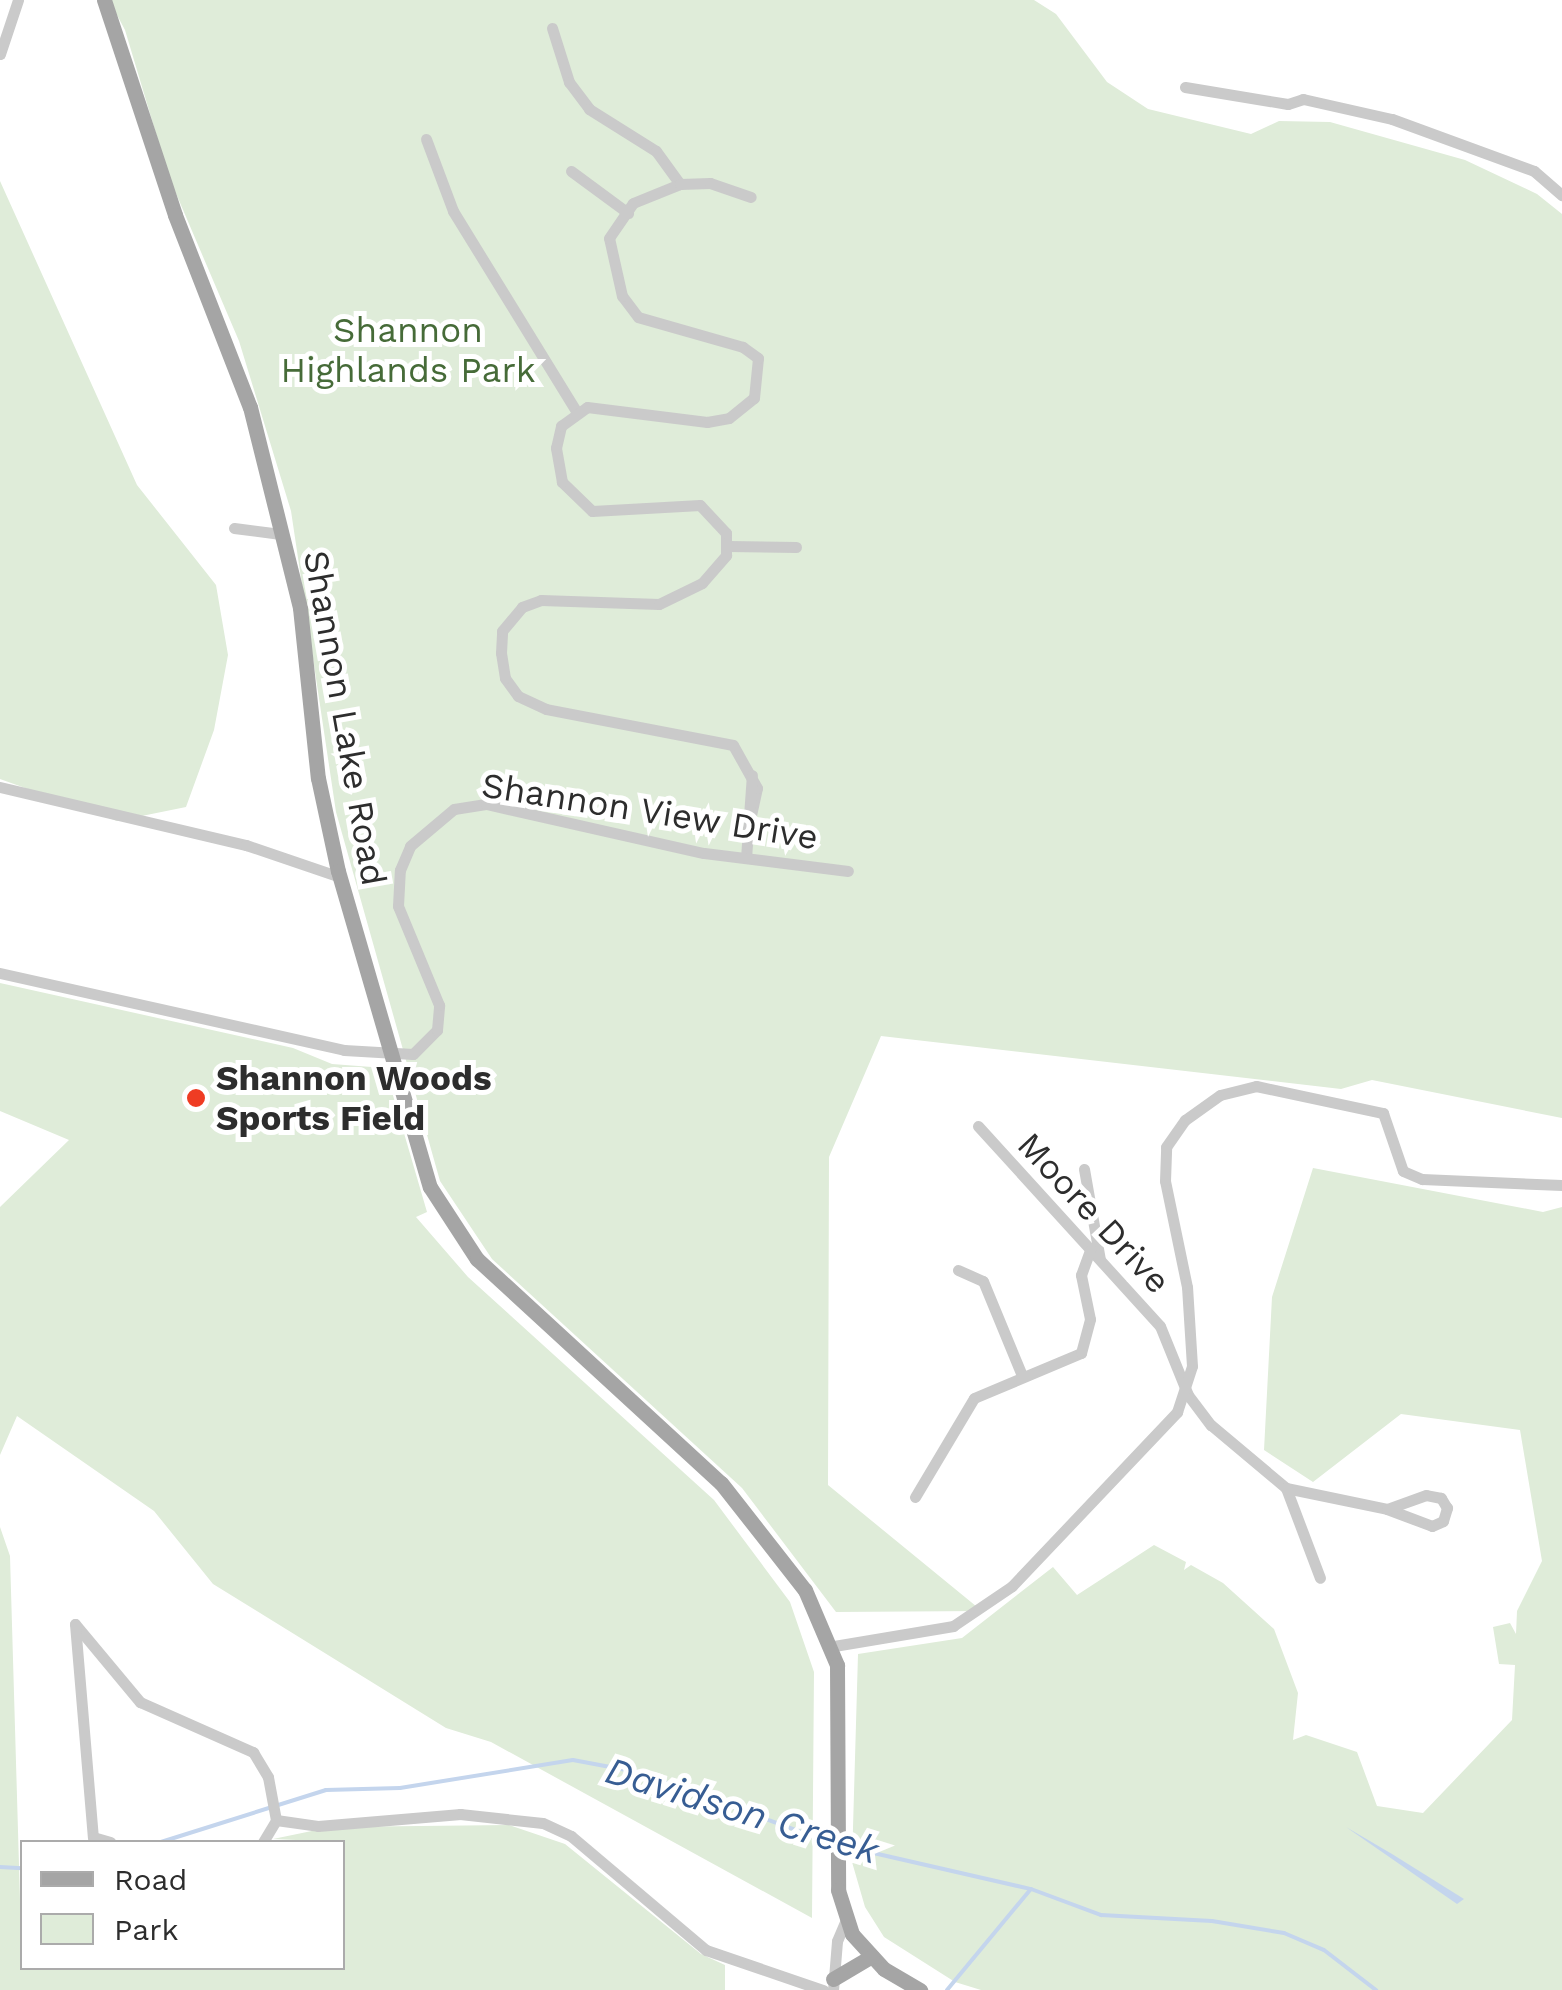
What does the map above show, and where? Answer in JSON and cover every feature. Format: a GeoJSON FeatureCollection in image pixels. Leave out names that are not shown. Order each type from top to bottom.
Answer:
{"type":"FeatureCollection","features":[{"type":"Feature","properties":{"kind":"main road","name":"Shannon Lake Road"},"geometry":{"type":"LineString","coordinates":[[104,0],[175,215],[229,342],[300,608],[318,778],[340,877],[418,1158],[458,1236],[500,1282],[721,1482],[780,1554],[834,1646],[839,1685],[834,1857],[847,1918],[872,1956],[920,1990]]}},
{"type":"Feature","properties":{"kind":"main road"},"geometry":{"type":"LineString","coordinates":[[829,1986],[872,1956]]}},
{"type":"Feature","properties":{"kind":"street"},"geometry":{"type":"LineString","coordinates":[[0,54],[18,0]]}},
{"type":"Feature","properties":{"kind":"street"},"geometry":{"type":"LineString","coordinates":[[552,28],[568,82],[588,109],[656,151],[680,184]]}},
{"type":"Feature","properties":{"kind":"street"},"geometry":{"type":"LineString","coordinates":[[1186,86],[1288,104],[1303,99],[1459,139],[1534,170],[1562,195]]}},
{"type":"Feature","properties":{"kind":"street"},"geometry":{"type":"LineString","coordinates":[[426,139],[453,211],[576,412]]}},
{"type":"Feature","properties":{"kind":"street"},"geometry":{"type":"LineString","coordinates":[[571,170],[628,213]]}},
{"type":"Feature","properties":{"kind":"street"},"geometry":{"type":"LineString","coordinates":[[746,858],[746,838],[757,788],[733,745],[546,710],[518,696],[505,678],[500,653],[502,631],[522,607],[540,600],[658,604],[715,572],[728,546],[716,517],[700,505],[612,514],[572,498],[555,466],[560,426],[576,412],[602,404],[707,422],[744,409],[760,380],[758,358],[743,346],[638,317],[622,296],[609,238],[633,203],[680,184],[710,184],[751,197]]}},
{"type":"Feature","properties":{"kind":"street"},"geometry":{"type":"LineString","coordinates":[[234,528],[281,534]]}},
{"type":"Feature","properties":{"kind":"street"},"geometry":{"type":"LineString","coordinates":[[728,546],[796,547]]}},
{"type":"Feature","properties":{"kind":"street"},"geometry":{"type":"LineString","coordinates":[[0,787],[246,845],[340,877]]}},
{"type":"Feature","properties":{"kind":"street","name":"Shannon View Drive"},"geometry":{"type":"LineString","coordinates":[[390,1052],[413,1054],[437,1030],[440,1005],[398,906],[410,846],[440,816],[486,804],[746,858],[848,871]]}},
{"type":"Feature","properties":{"kind":"street"},"geometry":{"type":"LineString","coordinates":[[0,973],[344,1050],[390,1052]]}},
{"type":"Feature","properties":{"kind":"street"},"geometry":{"type":"LineString","coordinates":[[834,1646],[952,1626],[1012,1586],[1188,1395],[1187,1287],[1165,1181],[1166,1147],[1186,1120],[1220,1096],[1256,1086],[1383,1113],[1403,1172],[1422,1179],[1562,1185]]}},
{"type":"Feature","properties":{"kind":"street","name":"Moore Drive"},"geometry":{"type":"LineString","coordinates":[[978,1126],[1160,1326],[1188,1395],[1211,1425],[1286,1488],[1387,1508],[1432,1526],[1447,1508],[1441,1498],[1426,1495],[1387,1508]]}},
{"type":"Feature","properties":{"kind":"street"},"geometry":{"type":"LineString","coordinates":[[1084,1169],[1100,1260]]}},
{"type":"Feature","properties":{"kind":"street"},"geometry":{"type":"LineString","coordinates":[[915,1497],[974,1398],[1021,1374],[1081,1353],[1090,1319],[1082,1275],[1090,1250]]}},
{"type":"Feature","properties":{"kind":"street"},"geometry":{"type":"LineString","coordinates":[[958,1270],[983,1281],[1021,1374]]}},
{"type":"Feature","properties":{"kind":"street"},"geometry":{"type":"LineString","coordinates":[[1286,1488],[1320,1578]]}},
{"type":"Feature","properties":{"kind":"street"},"geometry":{"type":"LineString","coordinates":[[88,1840],[75,1624],[140,1702],[253,1752],[268,1777],[276,1820],[263,1840]]}},
{"type":"Feature","properties":{"kind":"street"},"geometry":{"type":"LineString","coordinates":[[276,1820],[318,1826],[460,1814],[543,1823],[570,1836],[706,1950],[829,1986],[847,1918]]}},
{"type":"Feature","properties":{"kind":"green space","name":"Shannon Highlands Park"},"geometry":{"type":"Polygon","coordinates":[[[109,0],[1034,0],[1056,14],[1107,82],[1148,109],[1251,134],[1279,121],[1330,122],[1465,160],[1537,194],[1562,214],[1562,1118],[1372,1080],[1341,1089],[881,1036],[829,1157],[828,1485],[982,1611],[836,1612],[742,1488],[492,1259],[440,1181],[336,812],[291,511],[239,341],[169,177],[125,30],[109,0]]]}},
{"type":"Feature","properties":{"kind":"green space"},"geometry":{"type":"Polygon","coordinates":[[[0,181],[137,485],[216,585],[228,655],[214,730],[186,807],[117,821],[0,779],[0,181]]]}},
{"type":"Feature","properties":{"kind":"green space"},"geometry":{"type":"Polygon","coordinates":[[[0,983],[293,1048],[332,1064],[385,1068],[427,1212],[416,1217],[468,1277],[714,1500],[790,1602],[814,1672],[812,1918],[491,1742],[446,1728],[213,1584],[154,1511],[17,1416],[0,1455],[0,1207],[69,1140],[0,1111],[0,983]]]}},
{"type":"Feature","properties":{"kind":"green space"},"geometry":{"type":"Polygon","coordinates":[[[1313,1168],[1543,1212],[1562,1207],[1562,1990],[981,1990],[955,1982],[884,1937],[865,1907],[852,1862],[858,1654],[962,1638],[1053,1567],[1077,1595],[1154,1545],[1186,1562],[1184,1570],[1191,1565],[1223,1583],[1274,1629],[1298,1693],[1293,1740],[1306,1735],[1357,1752],[1377,1806],[1423,1813],[1512,1720],[1515,1665],[1499,1664],[1493,1627],[1510,1623],[1516,1634],[1517,1611],[1542,1561],[1520,1430],[1401,1414],[1313,1482],[1264,1450],[1272,1297],[1313,1168]]]}},
{"type":"Feature","properties":{"kind":"green space"},"geometry":{"type":"Polygon","coordinates":[[[0,1527],[10,1556],[20,1970],[345,1970],[345,1840],[273,1839],[331,1827],[509,1825],[565,1844],[701,1954],[725,1965],[725,1990],[0,1990],[0,1527]]]}},
{"type":"Feature","properties":{"kind":"water"},"geometry":{"type":"Polygon","coordinates":[[[1346,1827],[1392,1854],[1464,1899],[1457,1904],[1346,1827]]]}},
{"type":"Feature","properties":{"kind":"waterway","name":"Davidson Creek"},"geometry":{"type":"LineString","coordinates":[[167,1840],[326,1790],[400,1788],[573,1760],[637,1772],[834,1844]]}},
{"type":"Feature","properties":{"kind":"waterway"},"geometry":{"type":"LineString","coordinates":[[843,1846],[1031,1889],[1101,1915],[1212,1921],[1284,1933],[1324,1950],[1376,1990]]}},
{"type":"Feature","properties":{"kind":"waterway","name":"Davidson Creek"},"geometry":{"type":"LineString","coordinates":[[0,1867],[20,1868]]}},
{"type":"Feature","properties":{"kind":"waterway"},"geometry":{"type":"LineString","coordinates":[[947,1990],[1031,1889]]}},
{"type":"Feature","properties":{"kind":"place","name":"Shannon Woods Sports Field"},"geometry":{"type":"Point","coordinates":[196,1098]}}]}
